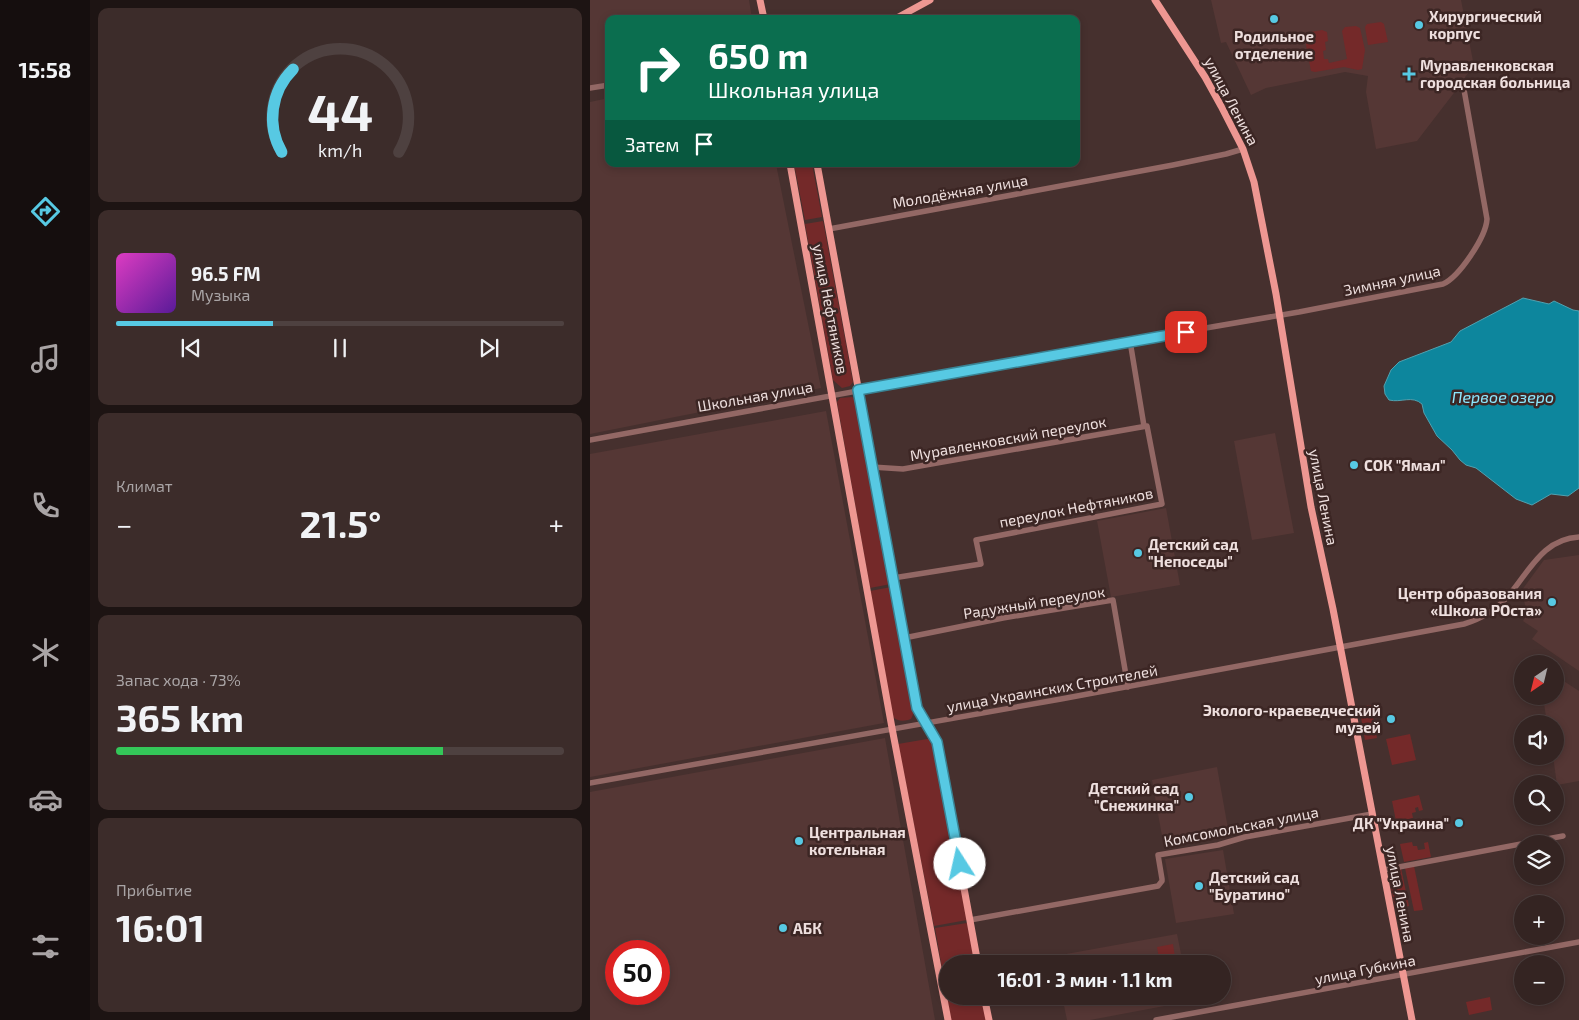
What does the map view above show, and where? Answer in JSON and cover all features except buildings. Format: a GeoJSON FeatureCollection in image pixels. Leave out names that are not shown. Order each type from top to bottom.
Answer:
{"type":"FeatureCollection","features":[{"type":"Feature","properties":{"kind":"main road"},"geometry":{"type":"LineString","coordinates":[[760,0],[763,15]]}},
{"type":"Feature","properties":{"kind":"main road"},"geometry":{"type":"LineString","coordinates":[[902,15],[930,0]]}},
{"type":"Feature","properties":{"kind":"main road","name":"улица Ленина"},"geometry":{"type":"LineString","coordinates":[[1155,0],[1208,81],[1243,149],[1254,182],[1262,216],[1279,315],[1303,468],[1340,647],[1412,1020]]}},
{"type":"Feature","properties":{"kind":"main road","name":"улица Нефтяников"},"geometry":{"type":"LineString","coordinates":[[791,167],[892,728],[948,1020]]}},
{"type":"Feature","properties":{"kind":"main road","name":"улица Нефтяников"},"geometry":{"type":"LineString","coordinates":[[818,167],[917,708],[937,742],[976,955]]}},
{"type":"Feature","properties":{"kind":"main road"},"geometry":{"type":"LineString","coordinates":[[986,1005],[989,1020]]}},
{"type":"Feature","properties":{"kind":"street","name":"Зимняя улица"},"geometry":{"type":"LineString","coordinates":[[1279,315],[1443,284],[1450,281],[1459,271],[1483,233],[1487,219],[1463,84]]}},
{"type":"Feature","properties":{"kind":"street"},"geometry":{"type":"LineString","coordinates":[[590,88],[605,86]]}},
{"type":"Feature","properties":{"kind":"street","name":"Молодёжная улица"},"geometry":{"type":"LineString","coordinates":[[829,229],[1174,165],[1243,149]]}},
{"type":"Feature","properties":{"kind":"street","name":"Школьная улица"},"geometry":{"type":"LineString","coordinates":[[590,440],[1279,315]]}},
{"type":"Feature","properties":{"kind":"street","name":"переулок Нефтяников"},"geometry":{"type":"LineString","coordinates":[[893,578],[981,564],[976,540],[1162,504],[1130,341]]}},
{"type":"Feature","properties":{"kind":"street","name":"Муравленковский переулок"},"geometry":{"type":"LineString","coordinates":[[872,467],[903,469],[1146,426]]}},
{"type":"Feature","properties":{"kind":"street","name":"улица Украинских Строителей"},"geometry":{"type":"LineString","coordinates":[[590,784],[1454,626],[1479,619],[1505,600],[1536,558],[1546,549],[1565,539],[1579,537]]}},
{"type":"Feature","properties":{"kind":"street","name":"Радужный переулок"},"geometry":{"type":"LineString","coordinates":[[904,638],[1012,616],[1113,600],[1128,687]]}},
{"type":"Feature","properties":{"kind":"street","name":"Комсомольская улица"},"geometry":{"type":"LineString","coordinates":[[970,920],[1158,886],[1162,879],[1158,855],[1218,845],[1245,836],[1372,814]]}},
{"type":"Feature","properties":{"kind":"street"},"geometry":{"type":"LineString","coordinates":[[1382,870],[1514,845]]}},
{"type":"Feature","properties":{"kind":"street","name":"улица Губкина"},"geometry":{"type":"LineString","coordinates":[[1156,1020],[1579,942]]}},
{"type":"Feature","properties":{"kind":"shaded area"},"geometry":{"type":"Polygon","coordinates":[[[590,0],[749,0],[751,15],[605,15],[605,83],[590,86],[590,0]]]}},
{"type":"Feature","properties":{"kind":"shaded area","name":"Муравленковская городская больница"},"geometry":{"type":"Polygon","coordinates":[[[1211,0],[1461,0],[1474,66],[1465,77],[1466,84],[1460,85],[1417,141],[1376,149],[1366,92],[1368,76],[1345,72],[1266,88],[1251,95],[1226,42],[1221,43],[1211,0]]]}},
{"type":"Feature","properties":{"kind":"shaded area"},"geometry":{"type":"Polygon","coordinates":[[[1381,22],[1384,24],[1388,42],[1368,45],[1365,27],[1367,24],[1381,22]]]}},
{"type":"Feature","properties":{"kind":"shaded area"},"geometry":{"type":"Polygon","coordinates":[[[1356,26],[1360,28],[1365,50],[1362,69],[1344,67],[1311,71],[1306,45],[1306,33],[1322,30],[1327,32],[1328,41],[1325,42],[1326,50],[1323,51],[1324,59],[1328,59],[1329,63],[1347,59],[1342,31],[1345,27],[1356,26]]]}},
{"type":"Feature","properties":{"kind":"shaded area"},"geometry":{"type":"Polygon","coordinates":[[[605,99],[605,167],[777,167],[821,388],[590,434],[590,102],[605,99]]]}},
{"type":"Feature","properties":{"kind":"shaded area"},"geometry":{"type":"Polygon","coordinates":[[[795,167],[813,167],[822,217],[805,220],[795,167]]]}},
{"type":"Feature","properties":{"kind":"shaded area"},"geometry":{"type":"Polygon","coordinates":[[[823,221],[853,382],[850,386],[842,388],[833,380],[805,224],[823,221]]]}},
{"type":"Feature","properties":{"kind":"shaded area"},"geometry":{"type":"Polygon","coordinates":[[[852,397],[856,399],[891,584],[870,588],[837,402],[840,398],[852,397]]]}},
{"type":"Feature","properties":{"kind":"shaded area"},"geometry":{"type":"Polygon","coordinates":[[[826,411],[884,723],[590,777],[590,454],[826,411]]]}},
{"type":"Feature","properties":{"kind":"shaded area"},"geometry":{"type":"Polygon","coordinates":[[[1275,433],[1294,533],[1252,540],[1234,441],[1275,433]]]}},
{"type":"Feature","properties":{"kind":"shaded area","name":"Детский сад \"Непоседы\""},"geometry":{"type":"Polygon","coordinates":[[[1166,508],[1180,585],[1111,597],[1097,521],[1166,508]]]}},
{"type":"Feature","properties":{"kind":"shaded area","name":"Центр образования «Школа РОста»"},"geometry":{"type":"Polygon","coordinates":[[[1579,555],[1579,671],[1564,661],[1564,655],[1556,655],[1532,639],[1538,631],[1523,621],[1527,615],[1522,590],[1544,560],[1579,555]]]}},
{"type":"Feature","properties":{"kind":"shaded area"},"geometry":{"type":"Polygon","coordinates":[[[891,587],[914,712],[911,719],[904,721],[893,717],[870,591],[891,587]]]}},
{"type":"Feature","properties":{"kind":"shaded area"},"geometry":{"type":"Polygon","coordinates":[[[1564,681],[1579,691],[1579,781],[1564,784],[1564,775],[1556,775],[1554,765],[1564,765],[1564,715],[1546,715],[1544,705],[1564,705],[1564,681]]]}},
{"type":"Feature","properties":{"kind":"shaded area"},"geometry":{"type":"Polygon","coordinates":[[[1371,705],[1377,738],[1365,740],[1359,707],[1371,705]]]}},
{"type":"Feature","properties":{"kind":"shaded area"},"geometry":{"type":"Polygon","coordinates":[[[1410,734],[1416,760],[1392,765],[1386,739],[1410,734]]]}},
{"type":"Feature","properties":{"kind":"shaded area"},"geometry":{"type":"Polygon","coordinates":[[[885,738],[935,1020],[590,1020],[590,792],[885,738]]]}},
{"type":"Feature","properties":{"kind":"shaded area"},"geometry":{"type":"Polygon","coordinates":[[[933,738],[967,920],[934,926],[898,744],[933,738]]]}},
{"type":"Feature","properties":{"kind":"shaded area","name":"Детский сад \"Снежинка\""},"geometry":{"type":"Polygon","coordinates":[[[1217,767],[1229,834],[1164,847],[1152,780],[1217,767]]]}},
{"type":"Feature","properties":{"kind":"shaded area"},"geometry":{"type":"Polygon","coordinates":[[[1419,795],[1423,810],[1419,811],[1418,807],[1415,808],[1416,812],[1412,813],[1413,818],[1406,820],[1408,829],[1398,831],[1392,801],[1419,795]]]}},
{"type":"Feature","properties":{"kind":"shaded area"},"geometry":{"type":"Polygon","coordinates":[[[1412,842],[1413,846],[1417,846],[1418,850],[1425,849],[1424,843],[1428,842],[1431,857],[1404,862],[1400,844],[1412,842]]]}},
{"type":"Feature","properties":{"kind":"shaded area","name":"Детский сад \"Буратино\""},"geometry":{"type":"Polygon","coordinates":[[[1223,850],[1234,914],[1176,923],[1165,859],[1223,850]]]}},
{"type":"Feature","properties":{"kind":"shaded area"},"geometry":{"type":"Polygon","coordinates":[[[1414,866],[1423,910],[1414,911],[1405,868],[1414,866]]]}},
{"type":"Feature","properties":{"kind":"shaded area"},"geometry":{"type":"Polygon","coordinates":[[[1401,868],[1409,906],[1395,909],[1388,870],[1401,868]]]}},
{"type":"Feature","properties":{"kind":"shaded area"},"geometry":{"type":"Polygon","coordinates":[[[967,923],[973,955],[940,955],[935,928],[967,923]]]}},
{"type":"Feature","properties":{"kind":"shaded area"},"geometry":{"type":"Polygon","coordinates":[[[1177,934],[1181,955],[1061,955],[1177,934]]]}},
{"type":"Feature","properties":{"kind":"shaded area"},"geometry":{"type":"Polygon","coordinates":[[[1173,944],[1175,955],[1158,955],[1157,947],[1173,944]]]}},
{"type":"Feature","properties":{"kind":"shaded area"},"geometry":{"type":"Polygon","coordinates":[[[1490,997],[1492,1010],[1469,1015],[1466,1002],[1490,997]]]}},
{"type":"Feature","properties":{"kind":"shaded area"},"geometry":{"type":"Polygon","coordinates":[[[948,1005],[983,1005],[986,1020],[951,1020],[948,1005]]]}},
{"type":"Feature","properties":{"kind":"shaded area"},"geometry":{"type":"Polygon","coordinates":[[[1064,1005],[1170,1005],[1090,1020],[1067,1020],[1064,1005]]]}},
{"type":"Feature","properties":{"kind":"water","name":"Первое озеро"},"geometry":{"type":"Polygon","coordinates":[[[1523,298],[1549,304],[1554,301],[1579,311],[1579,488],[1568,496],[1551,494],[1532,505],[1516,499],[1476,468],[1466,465],[1437,436],[1424,413],[1422,404],[1414,400],[1389,400],[1385,394],[1384,386],[1391,370],[1399,362],[1451,342],[1460,331],[1523,298]]]}},
{"type":"Feature","properties":{"kind":"place","name":"Родильное отделение"},"geometry":{"type":"Point","coordinates":[1274,19]}},
{"type":"Feature","properties":{"kind":"place","name":"Хирургический корпус"},"geometry":{"type":"Point","coordinates":[1419,25]}},
{"type":"Feature","properties":{"kind":"place","name":"Муравленковская городская больница"},"geometry":{"type":"Point","coordinates":[1409,74]}},
{"type":"Feature","properties":{"kind":"place","name":"СОК \"Ямал\""},"geometry":{"type":"Point","coordinates":[1354,465]}},
{"type":"Feature","properties":{"kind":"place","name":"Детский сад \"Непоседы\""},"geometry":{"type":"Point","coordinates":[1138,553]}},
{"type":"Feature","properties":{"kind":"place","name":"Центр образования «Школа РОста»"},"geometry":{"type":"Point","coordinates":[1552,602]}},
{"type":"Feature","properties":{"kind":"place","name":"Эколого-краеведческий музей"},"geometry":{"type":"Point","coordinates":[1391,719]}},
{"type":"Feature","properties":{"kind":"place","name":"Детский сад \"Снежинка\""},"geometry":{"type":"Point","coordinates":[1189,797]}},
{"type":"Feature","properties":{"kind":"place","name":"ДК \"Украина\""},"geometry":{"type":"Point","coordinates":[1459,823]}},
{"type":"Feature","properties":{"kind":"place","name":"Центральная котельная"},"geometry":{"type":"Point","coordinates":[799,841]}},
{"type":"Feature","properties":{"kind":"place","name":"Детский сад \"Буратино\""},"geometry":{"type":"Point","coordinates":[1199,886]}},
{"type":"Feature","properties":{"kind":"place","name":"АБК"},"geometry":{"type":"Point","coordinates":[783,928]}},
{"type":"Feature","properties":{"kind":"route"},"geometry":{"type":"LineString","coordinates":[[960,864],[937,742],[917,708],[858,390],[1186,332]]}}]}
